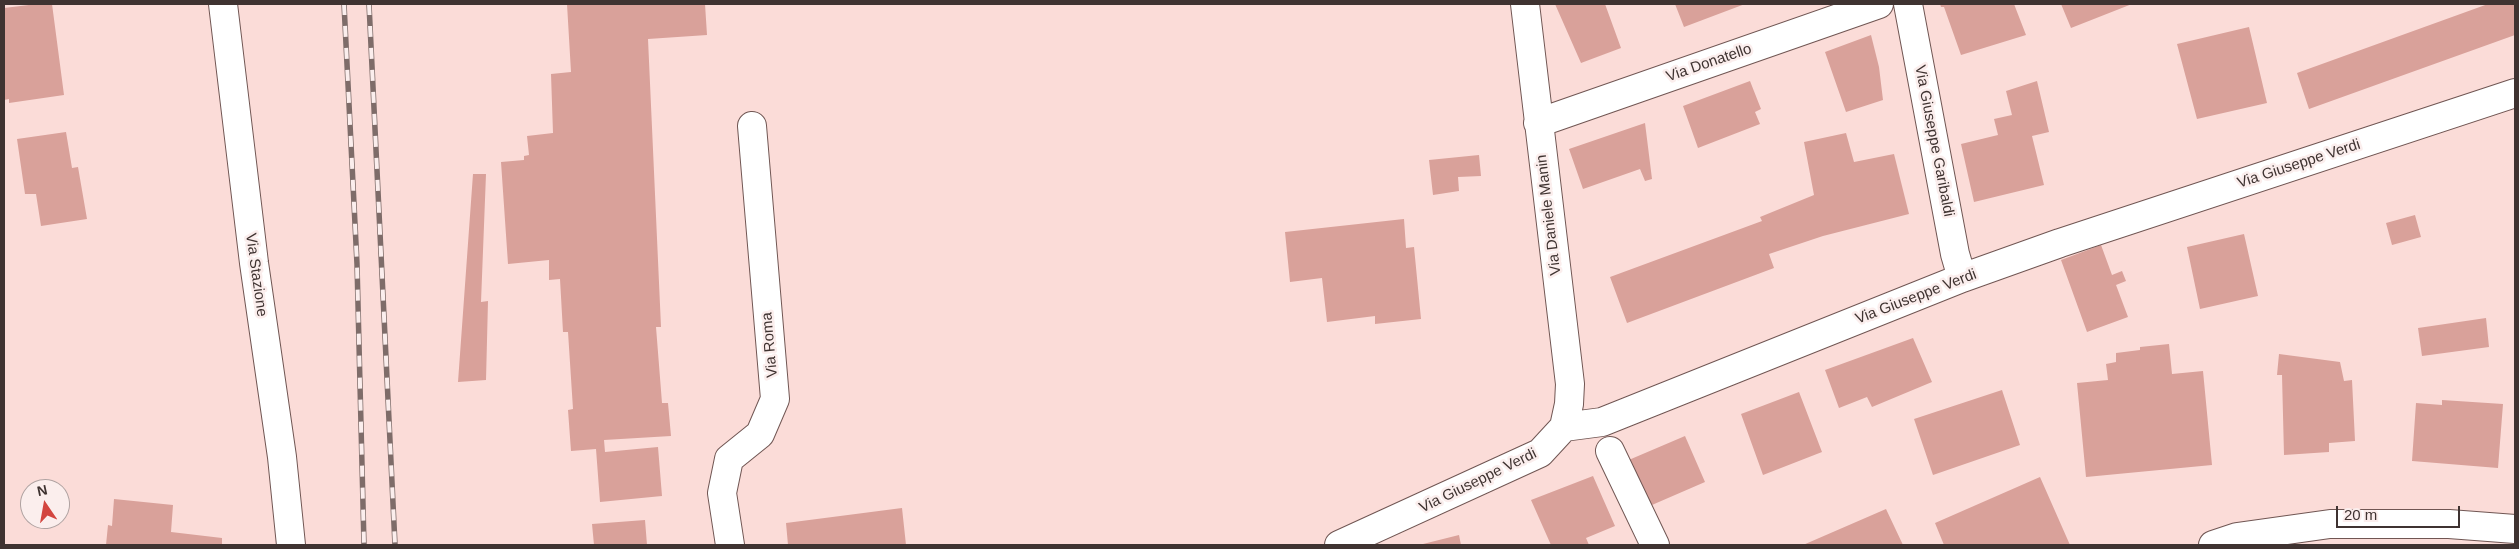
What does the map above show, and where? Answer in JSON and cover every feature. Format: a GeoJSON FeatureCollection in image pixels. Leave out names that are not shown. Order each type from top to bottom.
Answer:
{"type":"FeatureCollection","features":[{"type":"Feature","properties":{"kind":"street","name":"Via Stazione"},"geometry":{"type":"LineString","coordinates":[[223,4],[254,264],[282,457],[291,545]]}},
{"type":"Feature","properties":{"kind":"street","name":"Via Daniele Manin"},"geometry":{"type":"LineString","coordinates":[[1525,4],[1570,384],[1569,404],[1564,426]]}},
{"type":"Feature","properties":{"kind":"street","name":"Via Donatello"},"geometry":{"type":"LineString","coordinates":[[1538,123],[1879,4]]}},
{"type":"Feature","properties":{"kind":"street","name":"Via Giuseppe Garibaldi"},"geometry":{"type":"LineString","coordinates":[[1908,4],[1955,254],[1962,278]]}},
{"type":"Feature","properties":{"kind":"street","name":"Via Giuseppe Verdi"},"geometry":{"type":"LineString","coordinates":[[1340,545],[1540,453],[1564,426],[1602,422],[1962,278],[2515,92]]}},
{"type":"Feature","properties":{"kind":"street","name":"Via Roma"},"geometry":{"type":"LineString","coordinates":[[730,545],[722,493],[729,459],[760,434],[775,399],[752,126]]}},
{"type":"Feature","properties":{"kind":"street"},"geometry":{"type":"LineString","coordinates":[[1610,451],[1655,545]]}},
{"type":"Feature","properties":{"kind":"street"},"geometry":{"type":"LineString","coordinates":[[2213,545],[2237,537],[2330,524],[2449,524],[2515,529]]}},
{"type":"Feature","properties":{"kind":"building"},"geometry":{"type":"Polygon","coordinates":[[[52,4],[64,95],[9,103],[9,99],[4,100],[4,8],[52,4]]]}},
{"type":"Feature","properties":{"kind":"building"},"geometry":{"type":"Polygon","coordinates":[[[567,4],[705,4],[707,35],[648,39],[661,327],[656,327],[662,403],[668,403],[671,436],[604,440],[605,452],[658,447],[662,496],[600,502],[596,449],[571,451],[568,410],[573,409],[568,332],[563,332],[560,279],[549,280],[549,260],[508,264],[501,162],[524,160],[524,156],[529,155],[527,136],[553,133],[551,74],[571,72],[567,4]]]}},
{"type":"Feature","properties":{"kind":"building"},"geometry":{"type":"Polygon","coordinates":[[[1555,4],[1605,4],[1621,48],[1581,63],[1555,4]]]}},
{"type":"Feature","properties":{"kind":"building"},"geometry":{"type":"Polygon","coordinates":[[[1675,4],[1745,4],[1684,27],[1675,4]]]}},
{"type":"Feature","properties":{"kind":"building"},"geometry":{"type":"Polygon","coordinates":[[[1940,4],[2014,4],[2026,35],[1961,55],[1944,7],[1941,7],[1940,4]]]}},
{"type":"Feature","properties":{"kind":"building"},"geometry":{"type":"Polygon","coordinates":[[[2061,4],[2132,4],[2071,28],[2061,4]]]}},
{"type":"Feature","properties":{"kind":"building"},"geometry":{"type":"Polygon","coordinates":[[[2488,4],[2515,4],[2515,35],[2309,109],[2297,73],[2488,4]]]}},
{"type":"Feature","properties":{"kind":"building"},"geometry":{"type":"Polygon","coordinates":[[[2249,27],[2267,103],[2197,119],[2177,44],[2249,27]]]}},
{"type":"Feature","properties":{"kind":"building"},"geometry":{"type":"Polygon","coordinates":[[[1871,35],[1879,67],[1883,100],[1846,112],[1825,52],[1871,35]]]}},
{"type":"Feature","properties":{"kind":"building"},"geometry":{"type":"Polygon","coordinates":[[[1750,81],[1761,109],[1755,112],[1760,124],[1698,148],[1683,106],[1750,81]]]}},
{"type":"Feature","properties":{"kind":"building"},"geometry":{"type":"Polygon","coordinates":[[[2037,81],[2049,132],[2032,136],[2044,185],[1974,202],[1961,144],[1998,135],[1994,119],[2012,115],[2006,91],[2037,81]]]}},
{"type":"Feature","properties":{"kind":"building"},"geometry":{"type":"Polygon","coordinates":[[[1645,123],[1652,179],[1645,181],[1640,169],[1583,189],[1569,149],[1645,123]]]}},
{"type":"Feature","properties":{"kind":"building"},"geometry":{"type":"Polygon","coordinates":[[[66,132],[72,168],[78,167],[87,219],[41,226],[36,194],[25,194],[17,139],[66,132]]]}},
{"type":"Feature","properties":{"kind":"building"},"geometry":{"type":"Polygon","coordinates":[[[1846,133],[1854,162],[1894,154],[1909,214],[1823,236],[1769,254],[1774,268],[1627,323],[1610,277],[1762,221],[1760,217],[1814,195],[1804,142],[1846,133]]]}},
{"type":"Feature","properties":{"kind":"building"},"geometry":{"type":"Polygon","coordinates":[[[1479,155],[1481,176],[1458,177],[1459,191],[1433,195],[1429,160],[1479,155]]]}},
{"type":"Feature","properties":{"kind":"building"},"geometry":{"type":"Polygon","coordinates":[[[473,174],[486,174],[481,302],[488,301],[486,380],[458,382],[473,174]]]}},
{"type":"Feature","properties":{"kind":"building"},"geometry":{"type":"Polygon","coordinates":[[[2415,215],[2421,237],[2392,245],[2386,223],[2415,215]]]}},
{"type":"Feature","properties":{"kind":"building"},"geometry":{"type":"Polygon","coordinates":[[[1404,219],[1406,248],[1414,247],[1421,319],[1375,324],[1375,316],[1327,322],[1322,278],[1290,282],[1285,232],[1404,219]]]}},
{"type":"Feature","properties":{"kind":"building"},"geometry":{"type":"Polygon","coordinates":[[[2244,234],[2258,296],[2200,309],[2187,247],[2244,234]]]}},
{"type":"Feature","properties":{"kind":"building"},"geometry":{"type":"Polygon","coordinates":[[[2101,245],[2112,275],[2122,271],[2126,281],[2116,285],[2128,317],[2087,332],[2061,260],[2101,245]]]}},
{"type":"Feature","properties":{"kind":"building"},"geometry":{"type":"Polygon","coordinates":[[[2486,318],[2489,347],[2422,356],[2418,328],[2486,318]]]}},
{"type":"Feature","properties":{"kind":"building"},"geometry":{"type":"Polygon","coordinates":[[[1913,338],[1932,382],[1872,407],[1867,397],[1839,408],[1825,370],[1913,338]]]}},
{"type":"Feature","properties":{"kind":"building"},"geometry":{"type":"Polygon","coordinates":[[[2169,344],[2172,374],[2203,371],[2212,465],[2086,477],[2077,383],[2108,380],[2106,364],[2116,362],[2116,353],[2140,350],[2140,347],[2169,344]]]}},
{"type":"Feature","properties":{"kind":"building"},"geometry":{"type":"Polygon","coordinates":[[[2279,354],[2340,362],[2344,381],[2352,380],[2355,441],[2329,443],[2329,452],[2284,455],[2282,375],[2277,375],[2279,354]]]}},
{"type":"Feature","properties":{"kind":"building"},"geometry":{"type":"Polygon","coordinates":[[[2002,390],[2020,445],[1933,475],[1914,419],[2002,390]]]}},
{"type":"Feature","properties":{"kind":"building"},"geometry":{"type":"Polygon","coordinates":[[[1799,392],[1822,452],[1763,475],[1741,414],[1799,392]]]}},
{"type":"Feature","properties":{"kind":"building"},"geometry":{"type":"Polygon","coordinates":[[[2442,400],[2503,404],[2498,468],[2412,461],[2416,403],[2442,405],[2442,400]]]}},
{"type":"Feature","properties":{"kind":"building"},"geometry":{"type":"Polygon","coordinates":[[[1685,436],[1705,482],[1645,508],[1624,462],[1685,436]]]}},
{"type":"Feature","properties":{"kind":"building"},"geometry":{"type":"Polygon","coordinates":[[[1593,476],[1615,526],[1586,538],[1589,545],[1551,545],[1531,500],[1593,476]]]}},
{"type":"Feature","properties":{"kind":"building"},"geometry":{"type":"Polygon","coordinates":[[[2040,477],[2070,545],[1944,545],[1935,523],[2040,477]]]}},
{"type":"Feature","properties":{"kind":"building"},"geometry":{"type":"Polygon","coordinates":[[[114,499],[173,505],[171,532],[222,538],[222,545],[106,545],[108,525],[112,526],[114,499]]]}},
{"type":"Feature","properties":{"kind":"building"},"geometry":{"type":"Polygon","coordinates":[[[902,508],[906,545],[788,545],[786,523],[902,508]]]}},
{"type":"Feature","properties":{"kind":"building"},"geometry":{"type":"Polygon","coordinates":[[[1886,509],[1903,545],[1803,545],[1886,509]]]}},
{"type":"Feature","properties":{"kind":"building"},"geometry":{"type":"Polygon","coordinates":[[[645,520],[647,545],[594,545],[592,524],[645,520]]]}},
{"type":"Feature","properties":{"kind":"building"},"geometry":{"type":"Polygon","coordinates":[[[1459,535],[1461,545],[1419,545],[1459,535]]]}},
{"type":"Feature","properties":{"kind":"railway"},"geometry":{"type":"LineString","coordinates":[[344,4],[357,264],[364,545]]}},
{"type":"Feature","properties":{"kind":"railway"},"geometry":{"type":"LineString","coordinates":[[369,4],[395,545]]}}]}
